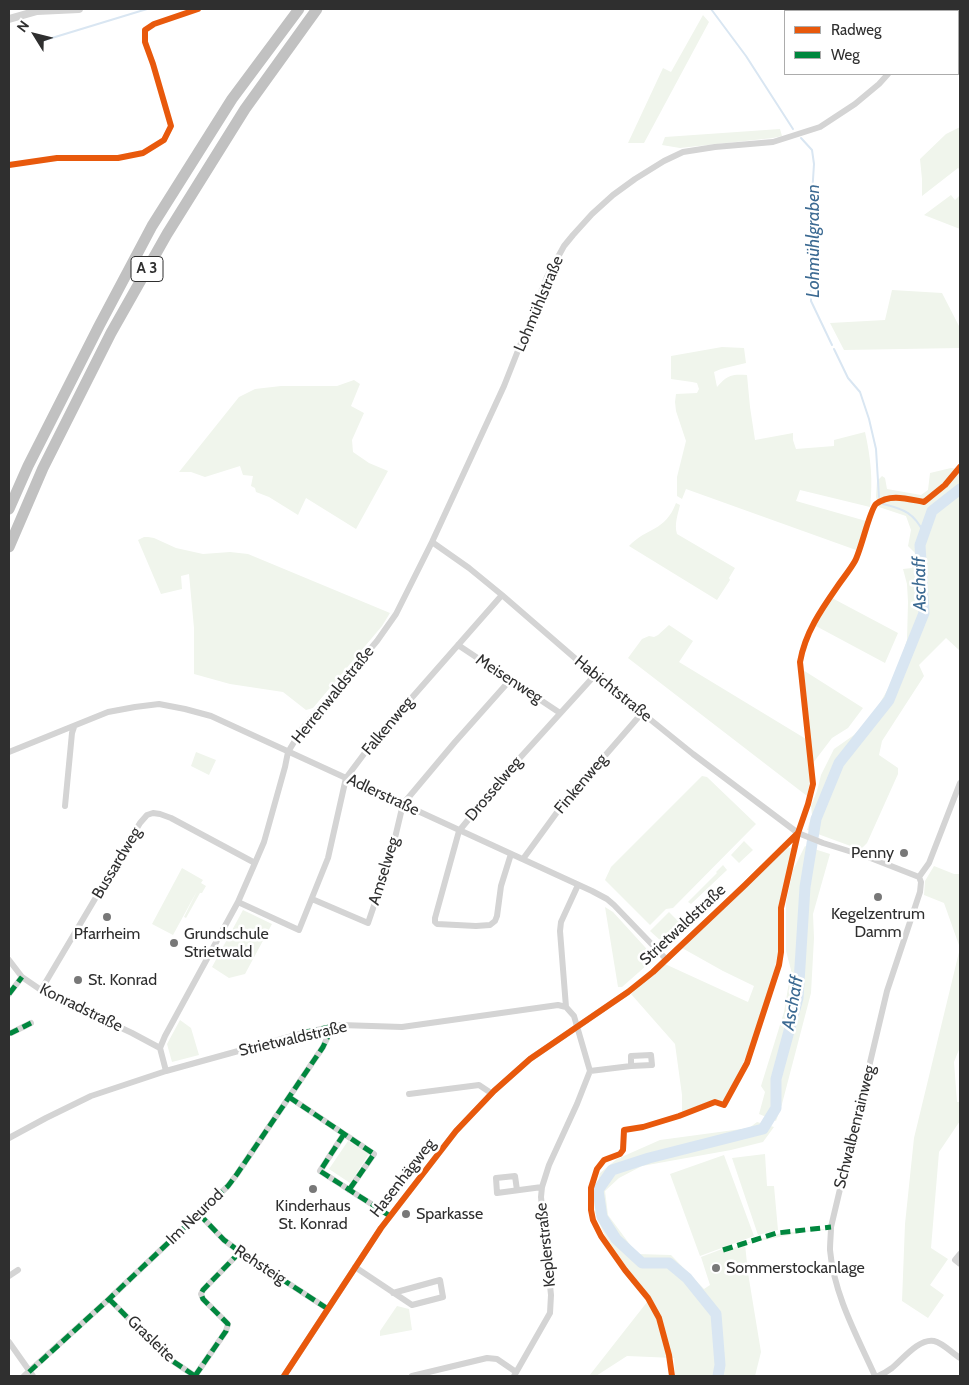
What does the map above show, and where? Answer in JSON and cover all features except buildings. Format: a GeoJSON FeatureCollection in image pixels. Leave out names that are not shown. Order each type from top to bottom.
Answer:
{"type":"FeatureCollection","features":[{"type":"Feature","properties":{"kind":"highway","name":"A 3"},"geometry":{"type":"LineString","coordinates":[[9,510],[28,466],[152,226],[232,99],[299,9]]}},
{"type":"Feature","properties":{"kind":"highway","name":"A 3"},"geometry":{"type":"LineString","coordinates":[[9,547],[51,451],[111,333],[167,234],[245,109],[317,9]]}},
{"type":"Feature","properties":{"kind":"highway"},"geometry":{"type":"LineString","coordinates":[[9,495],[28,466]]}},
{"type":"Feature","properties":{"kind":"street"},"geometry":{"type":"LineString","coordinates":[[9,20],[37,11],[79,9]]}},
{"type":"Feature","properties":{"kind":"street","name":"Lohmühlstraße"},"geometry":{"type":"LineString","coordinates":[[456,489],[504,386],[547,277],[564,246],[592,214],[635,179],[683,152],[773,142],[820,127],[855,104],[887,75]]}},
{"type":"Feature","properties":{"kind":"street","name":"Herrenwaldstraße"},"geometry":{"type":"LineString","coordinates":[[160,1048],[238,902],[255,863],[264,842],[288,752],[302,729],[377,641],[396,614],[456,489]]}},
{"type":"Feature","properties":{"kind":"street","name":"Habichtstraße"},"geometry":{"type":"LineString","coordinates":[[432,542],[469,568],[595,675],[693,754],[798,833]]}},
{"type":"Feature","properties":{"kind":"street","name":"Falkenweg"},"geometry":{"type":"LineString","coordinates":[[238,902],[299,930],[328,858],[346,778],[376,739],[502,595]]}},
{"type":"Feature","properties":{"kind":"street","name":"Meisenweg"},"geometry":{"type":"LineString","coordinates":[[458,645],[560,713]]}},
{"type":"Feature","properties":{"kind":"street","name":"Drosselweg"},"geometry":{"type":"LineString","coordinates":[[511,854],[500,886],[495,922],[490,925],[476,926],[437,924],[435,922],[459,831],[508,771],[595,675]]}},
{"type":"Feature","properties":{"kind":"street","name":"Amselweg"},"geometry":{"type":"LineString","coordinates":[[312,899],[368,923],[390,859],[403,804],[455,742],[511,680]]}},
{"type":"Feature","properties":{"kind":"street","name":"Adlerstraße"},"geometry":{"type":"LineString","coordinates":[[9,752],[108,712],[135,706],[159,704],[185,708],[211,716],[459,831],[524,859],[606,899],[666,959]]}},
{"type":"Feature","properties":{"kind":"street","name":"Finkenweg"},"geometry":{"type":"LineString","coordinates":[[524,859],[563,804],[642,713]]}},
{"type":"Feature","properties":{"kind":"street"},"geometry":{"type":"LineString","coordinates":[[65,806],[74,727]]}},
{"type":"Feature","properties":{"kind":"street"},"geometry":{"type":"LineString","coordinates":[[798,833],[919,877],[929,863],[960,783]]}},
{"type":"Feature","properties":{"kind":"street","name":"Bussardweg"},"geometry":{"type":"LineString","coordinates":[[41,990],[147,814],[153,813],[171,818],[255,863]]}},
{"type":"Feature","properties":{"kind":"street","name":"Strietwaldstraße"},"geometry":{"type":"LineString","coordinates":[[578,1026],[628,992],[653,972],[798,833]]}},
{"type":"Feature","properties":{"kind":"street","name":"Schwalbenrainweg"},"geometry":{"type":"LineString","coordinates":[[877,1376],[849,1319],[840,1294],[834,1274],[830,1249],[831,1227],[887,991],[920,892],[921,882],[919,877]]}},
{"type":"Feature","properties":{"kind":"street"},"geometry":{"type":"LineString","coordinates":[[578,885],[561,922],[560,931],[566,1007],[574,1016],[578,1026],[590,1072],[632,1066]]}},
{"type":"Feature","properties":{"kind":"street","name":"Konradstraße"},"geometry":{"type":"LineString","coordinates":[[9,960],[22,976],[41,990],[160,1048]]}},
{"type":"Feature","properties":{"kind":"street"},"geometry":{"type":"LineString","coordinates":[[9,994],[22,976]]}},
{"type":"Feature","properties":{"kind":"street","name":"Strietwaldstraße"},"geometry":{"type":"LineString","coordinates":[[9,1138],[91,1096],[166,1071],[329,1027],[349,1024],[402,1027],[558,1005],[566,1007]]}},
{"type":"Feature","properties":{"kind":"street"},"geometry":{"type":"LineString","coordinates":[[9,1033],[31,1023]]}},
{"type":"Feature","properties":{"kind":"street","name":"Hasenhägweg"},"geometry":{"type":"LineString","coordinates":[[284,1376],[390,1216],[456,1131],[492,1093],[530,1059],[578,1026]]}},
{"type":"Feature","properties":{"kind":"street","name":"Im Neurod"},"geometry":{"type":"LineString","coordinates":[[29,1375],[228,1186],[323,1046],[328,1036],[329,1027]]}},
{"type":"Feature","properties":{"kind":"street"},"geometry":{"type":"LineString","coordinates":[[160,1048],[166,1071]]}},
{"type":"Feature","properties":{"kind":"street","name":"Keplerstraße"},"geometry":{"type":"LineString","coordinates":[[515,1374],[550,1313],[551,1295],[541,1197],[542,1187],[590,1072]]}},
{"type":"Feature","properties":{"kind":"street"},"geometry":{"type":"LineString","coordinates":[[409,1094],[471,1085],[480,1085],[492,1093]]}},
{"type":"Feature","properties":{"kind":"street"},"geometry":{"type":"LineString","coordinates":[[289,1097],[374,1154],[349,1190]]}},
{"type":"Feature","properties":{"kind":"street"},"geometry":{"type":"LineString","coordinates":[[344,1134],[320,1171],[390,1216]]}},
{"type":"Feature","properties":{"kind":"street"},"geometry":{"type":"LineString","coordinates":[[517,1190],[542,1187]]}},
{"type":"Feature","properties":{"kind":"street","name":"Rehsteig"},"geometry":{"type":"LineString","coordinates":[[199,1214],[224,1240],[240,1252],[328,1308]]}},
{"type":"Feature","properties":{"kind":"street"},"geometry":{"type":"LineString","coordinates":[[195,1376],[226,1331],[228,1324],[203,1299],[202,1290],[240,1252]]}},
{"type":"Feature","properties":{"kind":"street"},"geometry":{"type":"LineString","coordinates":[[960,1254],[956,1260],[960,1264]]}},
{"type":"Feature","properties":{"kind":"street"},"geometry":{"type":"LineString","coordinates":[[355,1267],[393,1293],[412,1305],[443,1297],[440,1280],[393,1293]]}},
{"type":"Feature","properties":{"kind":"street"},"geometry":{"type":"LineString","coordinates":[[9,1276],[18,1270]]}},
{"type":"Feature","properties":{"kind":"street","name":"Grasleite"},"geometry":{"type":"LineString","coordinates":[[109,1299],[168,1358],[195,1376]]}},
{"type":"Feature","properties":{"kind":"street"},"geometry":{"type":"LineString","coordinates":[[877,1376],[891,1369],[924,1341],[933,1340],[960,1358]]}},
{"type":"Feature","properties":{"kind":"street"},"geometry":{"type":"LineString","coordinates":[[9,1342],[29,1375]]}},
{"type":"Feature","properties":{"kind":"street"},"geometry":{"type":"LineString","coordinates":[[412,1376],[487,1358],[497,1359],[515,1374]]}},
{"type":"Feature","properties":{"kind":"shaded area"},"geometry":{"type":"Polygon","coordinates":[[[703,15],[709,22],[644,143],[628,143],[663,68],[671,72],[703,15]]]}},
{"type":"Feature","properties":{"kind":"shaded area"},"geometry":{"type":"Polygon","coordinates":[[[960,127],[960,170],[958,168],[922,196],[920,159],[946,134],[960,127]]]}},
{"type":"Feature","properties":{"kind":"shaded area"},"geometry":{"type":"Polygon","coordinates":[[[780,129],[782,136],[773,138],[680,148],[662,145],[665,137],[780,129]]]}},
{"type":"Feature","properties":{"kind":"shaded area"},"geometry":{"type":"Polygon","coordinates":[[[951,195],[955,200],[960,195],[960,229],[924,215],[951,195]]]}},
{"type":"Feature","properties":{"kind":"shaded area"},"geometry":{"type":"Polygon","coordinates":[[[892,290],[942,293],[960,328],[960,348],[844,350],[830,323],[885,320],[892,290]]]}},
{"type":"Feature","properties":{"kind":"shaded area"},"geometry":{"type":"Polygon","coordinates":[[[722,347],[744,348],[746,363],[714,372],[717,387],[730,376],[747,375],[755,440],[793,433],[796,449],[834,446],[834,440],[865,432],[871,469],[870,507],[800,490],[796,501],[866,521],[856,550],[686,489],[682,499],[677,496],[677,477],[686,441],[676,411],[676,394],[697,393],[699,389],[697,383],[671,379],[671,356],[722,347]]]}},
{"type":"Feature","properties":{"kind":"shaded area"},"geometry":{"type":"Polygon","coordinates":[[[354,380],[360,384],[351,406],[364,413],[352,440],[353,452],[369,463],[388,471],[356,529],[306,498],[298,515],[269,497],[256,492],[255,488],[251,486],[253,476],[243,475],[240,466],[205,477],[191,472],[179,472],[239,397],[255,389],[281,386],[337,386],[354,380]]]}},
{"type":"Feature","properties":{"kind":"shaded area"},"geometry":{"type":"Polygon","coordinates":[[[951,468],[960,469],[960,649],[946,638],[919,665],[924,676],[882,741],[879,755],[898,768],[898,774],[867,843],[862,848],[856,848],[807,830],[812,815],[811,806],[821,775],[834,749],[854,735],[873,715],[896,675],[907,640],[907,584],[903,569],[912,568],[915,553],[908,546],[911,530],[906,516],[879,507],[876,497],[877,481],[882,476],[885,478],[887,489],[921,495],[928,490],[930,473],[951,468]]]}},
{"type":"Feature","properties":{"kind":"shaded area"},"geometry":{"type":"Polygon","coordinates":[[[676,503],[680,505],[676,523],[677,534],[735,568],[729,578],[730,580],[717,600],[629,546],[667,519],[676,503]]]}},
{"type":"Feature","properties":{"kind":"shaded area"},"geometry":{"type":"Polygon","coordinates":[[[144,537],[154,538],[176,548],[203,554],[230,552],[248,554],[390,613],[382,626],[313,708],[306,710],[283,692],[230,684],[194,674],[194,628],[189,574],[181,576],[182,589],[161,594],[138,540],[144,537]]]}},
{"type":"Feature","properties":{"kind":"shaded area"},"geometry":{"type":"Polygon","coordinates":[[[832,598],[898,633],[885,663],[814,625],[832,598]]]}},
{"type":"Feature","properties":{"kind":"shaded area"},"geometry":{"type":"Polygon","coordinates":[[[669,625],[693,641],[679,662],[806,739],[810,781],[807,796],[628,658],[642,639],[658,635],[669,625]]]}},
{"type":"Feature","properties":{"kind":"shaded area"},"geometry":{"type":"Polygon","coordinates":[[[803,670],[863,708],[848,728],[832,738],[813,763],[803,670]]]}},
{"type":"Feature","properties":{"kind":"shaded area"},"geometry":{"type":"Polygon","coordinates":[[[196,752],[216,760],[209,775],[191,766],[196,752]]]}},
{"type":"Feature","properties":{"kind":"shaded area"},"geometry":{"type":"Polygon","coordinates":[[[702,776],[707,777],[756,824],[673,908],[666,909],[650,925],[605,880],[611,867],[702,776]]]}},
{"type":"Feature","properties":{"kind":"shaded area"},"geometry":{"type":"Polygon","coordinates":[[[744,841],[753,850],[739,863],[731,855],[744,841]]]}},
{"type":"Feature","properties":{"kind":"shaded area"},"geometry":{"type":"Polygon","coordinates":[[[805,846],[830,854],[813,914],[814,938],[811,993],[776,1121],[759,1114],[765,1092],[761,1086],[784,1012],[791,970],[786,951],[786,903],[793,870],[805,846]]]}},
{"type":"Feature","properties":{"kind":"shaded area"},"geometry":{"type":"Polygon","coordinates":[[[788,847],[793,849],[778,910],[778,952],[773,977],[750,1047],[723,1103],[714,1100],[682,1112],[682,1095],[675,1044],[631,994],[665,964],[748,1002],[754,986],[682,948],[788,847]]]}},
{"type":"Feature","properties":{"kind":"shaded area"},"geometry":{"type":"Polygon","coordinates":[[[723,865],[727,870],[691,904],[688,902],[717,873],[723,865]]]}},
{"type":"Feature","properties":{"kind":"shaded area"},"geometry":{"type":"Polygon","coordinates":[[[934,866],[954,874],[960,874],[960,948],[944,903],[924,895],[925,881],[934,866]]]}},
{"type":"Feature","properties":{"kind":"shaded area"},"geometry":{"type":"Polygon","coordinates":[[[182,868],[203,880],[201,883],[206,886],[186,918],[184,917],[197,891],[173,935],[152,924],[182,868]]]}},
{"type":"Feature","properties":{"kind":"shaded area"},"geometry":{"type":"Polygon","coordinates":[[[605,907],[613,912],[655,958],[622,987],[618,987],[605,907]]]}},
{"type":"Feature","properties":{"kind":"shaded area"},"geometry":{"type":"Polygon","coordinates":[[[243,910],[272,924],[245,974],[229,978],[212,967],[243,910]]]}},
{"type":"Feature","properties":{"kind":"shaded area"},"geometry":{"type":"Polygon","coordinates":[[[669,912],[680,923],[661,941],[650,931],[669,912]]]}},
{"type":"Feature","properties":{"kind":"shaded area"},"geometry":{"type":"Polygon","coordinates":[[[960,948],[960,1047],[954,1062],[957,1102],[960,1102],[960,1121],[939,1152],[931,1248],[948,1259],[930,1285],[944,1295],[928,1318],[902,1301],[905,1224],[914,1138],[960,948]]]}},
{"type":"Feature","properties":{"kind":"shaded area"},"geometry":{"type":"Polygon","coordinates":[[[180,1020],[191,1028],[199,1055],[172,1062],[167,1044],[180,1020]]]}},
{"type":"Feature","properties":{"kind":"shaded area"},"geometry":{"type":"Polygon","coordinates":[[[757,1122],[774,1127],[763,1142],[731,1150],[642,1166],[619,1178],[605,1191],[608,1215],[637,1254],[671,1255],[704,1289],[710,1285],[701,1257],[722,1249],[724,1252],[745,1243],[781,1233],[825,1230],[804,1232],[745,1244],[761,1352],[755,1376],[675,1376],[674,1358],[627,1356],[596,1376],[589,1376],[651,1297],[628,1269],[605,1236],[595,1213],[594,1199],[600,1173],[617,1159],[660,1140],[749,1128],[757,1122]]]}},
{"type":"Feature","properties":{"kind":"shaded area"},"geometry":{"type":"Polygon","coordinates":[[[348,1141],[369,1154],[350,1183],[329,1169],[348,1141]]]}},
{"type":"Feature","properties":{"kind":"shaded area"},"geometry":{"type":"Polygon","coordinates":[[[765,1154],[767,1186],[774,1186],[778,1230],[758,1235],[732,1158],[765,1154]]]}},
{"type":"Feature","properties":{"kind":"shaded area"},"geometry":{"type":"Polygon","coordinates":[[[724,1155],[754,1236],[700,1256],[670,1174],[724,1155]]]}},
{"type":"Feature","properties":{"kind":"shaded area"},"geometry":{"type":"Polygon","coordinates":[[[397,1306],[409,1309],[412,1330],[380,1336],[380,1331],[397,1306]]]}},
{"type":"Feature","properties":{"kind":"waterway"},"geometry":{"type":"LineString","coordinates":[[42,41],[147,9]]}},
{"type":"Feature","properties":{"kind":"waterway","name":"Lohmühlgraben"},"geometry":{"type":"LineString","coordinates":[[711,9],[746,56],[793,129]]}},
{"type":"Feature","properties":{"kind":"waterway","name":"Lohmühlgraben"},"geometry":{"type":"LineString","coordinates":[[801,138],[812,150],[814,164],[810,226],[811,301],[832,345]]}},
{"type":"Feature","properties":{"kind":"waterway","name":"Lohmühlgraben"},"geometry":{"type":"LineString","coordinates":[[834,349],[848,378],[860,392],[869,419],[876,449],[879,497]]}},
{"type":"Feature","properties":{"kind":"waterway","name":"Aschaff"},"geometry":{"type":"LineString","coordinates":[[718,1376],[720,1365],[716,1314],[687,1278],[669,1263],[642,1263],[616,1239],[602,1217],[598,1190],[612,1170],[649,1158],[763,1129],[776,1108],[776,1079],[798,998],[805,887],[816,819],[839,763],[889,700],[924,613],[920,545],[932,511],[960,489]]}},
{"type":"Feature","properties":{"kind":"waterway","name":"Lohmühlgraben"},"geometry":{"type":"LineString","coordinates":[[883,504],[908,513],[924,533]]}},
{"type":"Feature","properties":{"kind":"marked path"},"geometry":{"type":"LineString","coordinates":[[9,994],[22,977]]}},
{"type":"Feature","properties":{"kind":"marked path"},"geometry":{"type":"LineString","coordinates":[[9,1033],[31,1023]]}},
{"type":"Feature","properties":{"kind":"marked path"},"geometry":{"type":"LineString","coordinates":[[307,1032],[333,1026]]}},
{"type":"Feature","properties":{"kind":"marked path"},"geometry":{"type":"LineString","coordinates":[[29,1372],[228,1186],[323,1047],[328,1036],[329,1027]]}},
{"type":"Feature","properties":{"kind":"marked path"},"geometry":{"type":"LineString","coordinates":[[289,1097],[374,1154],[349,1190]]}},
{"type":"Feature","properties":{"kind":"marked path"},"geometry":{"type":"LineString","coordinates":[[344,1134],[320,1171],[390,1216]]}},
{"type":"Feature","properties":{"kind":"marked path"},"geometry":{"type":"LineString","coordinates":[[199,1214],[224,1240],[240,1252],[328,1309]]}},
{"type":"Feature","properties":{"kind":"marked path"},"geometry":{"type":"LineString","coordinates":[[723,1250],[777,1233],[831,1227]]}},
{"type":"Feature","properties":{"kind":"marked path"},"geometry":{"type":"LineString","coordinates":[[195,1376],[226,1331],[228,1324],[203,1299],[201,1294],[240,1252]]}},
{"type":"Feature","properties":{"kind":"marked path"},"geometry":{"type":"LineString","coordinates":[[109,1299],[168,1358],[195,1376]]}},
{"type":"Feature","properties":{"kind":"cycle path"},"geometry":{"type":"LineString","coordinates":[[9,165],[57,158],[118,158],[143,153],[164,140],[171,126],[145,42],[145,30],[154,24],[198,9]]}},
{"type":"Feature","properties":{"kind":"cycle path"},"geometry":{"type":"LineString","coordinates":[[672,1376],[669,1355],[659,1318],[648,1298],[601,1236],[593,1220],[591,1188],[597,1169],[604,1160],[620,1154],[623,1150],[624,1130],[643,1127],[679,1116],[715,1102],[724,1105],[747,1063],[779,965],[781,952],[781,908],[798,833],[813,784],[800,662],[802,651],[820,613],[855,561],[871,513],[876,504],[893,498],[905,498],[924,502],[945,485],[960,467]]}},
{"type":"Feature","properties":{"kind":"cycle path"},"geometry":{"type":"LineString","coordinates":[[284,1376],[381,1228],[456,1131],[494,1091],[530,1059],[628,992],[653,972],[798,833]]}},
{"type":"Feature","properties":{"kind":"place","name":"Penny"},"geometry":{"type":"Point","coordinates":[904,853]}},
{"type":"Feature","properties":{"kind":"place","name":"Kegelzentrum Damm"},"geometry":{"type":"Point","coordinates":[878,897]}},
{"type":"Feature","properties":{"kind":"place","name":"Pfarrheim"},"geometry":{"type":"Point","coordinates":[107,917]}},
{"type":"Feature","properties":{"kind":"place","name":"Grundschule Strietwald"},"geometry":{"type":"Point","coordinates":[174,943]}},
{"type":"Feature","properties":{"kind":"place","name":"St. Konrad"},"geometry":{"type":"Point","coordinates":[78,980]}},
{"type":"Feature","properties":{"kind":"place","name":"Kinderhaus St. Konrad"},"geometry":{"type":"Point","coordinates":[313,1189]}},
{"type":"Feature","properties":{"kind":"place","name":"Sparkasse"},"geometry":{"type":"Point","coordinates":[406,1214]}},
{"type":"Feature","properties":{"kind":"place","name":"Sommerstockanlage"},"geometry":{"type":"Point","coordinates":[716,1268]}}]}
